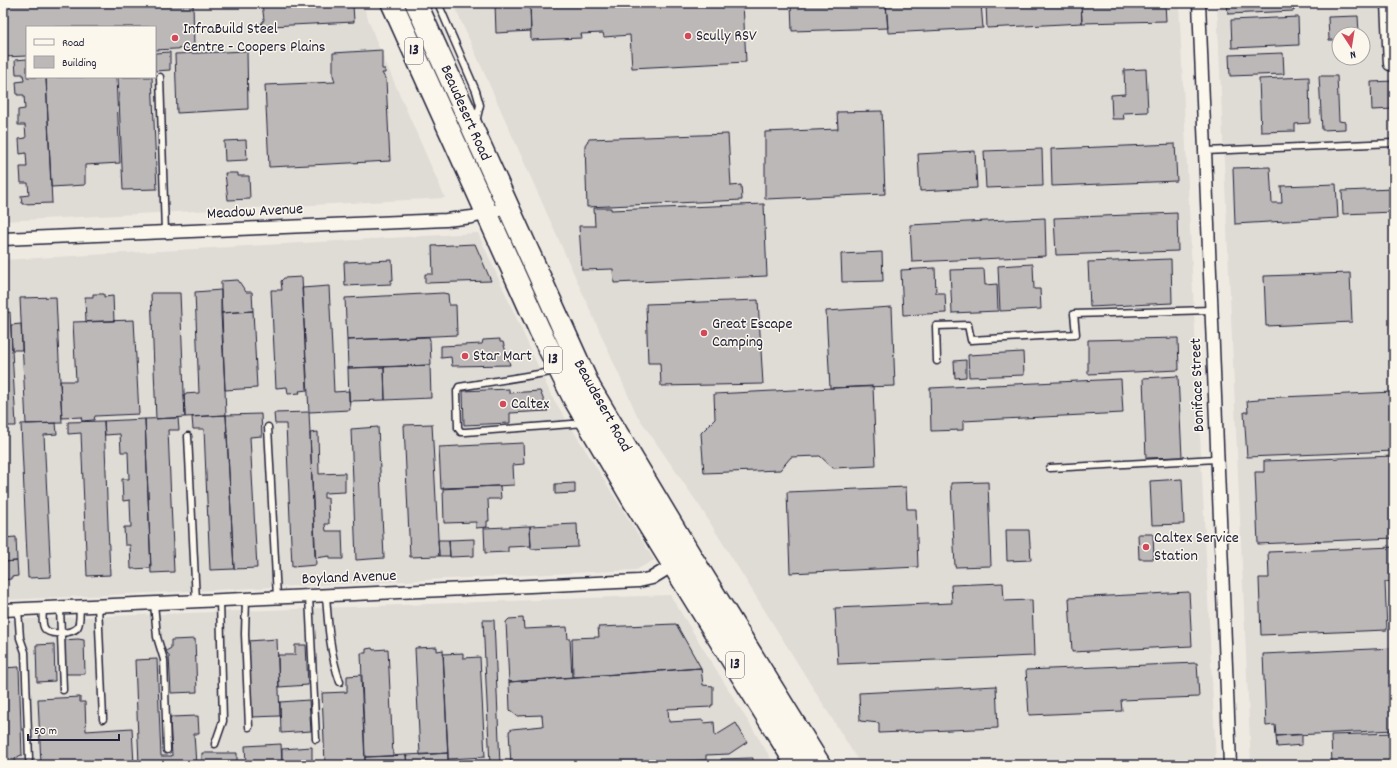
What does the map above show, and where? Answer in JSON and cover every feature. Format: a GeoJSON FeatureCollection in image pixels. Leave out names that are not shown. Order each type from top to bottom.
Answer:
{"type":"FeatureCollection","features":[{"type":"Feature","properties":{"kind":"highway","name":"Beaudesert Road"},"geometry":{"type":"LineString","coordinates":[[416,3],[507,208],[590,388],[682,560],[797,765]]}},
{"type":"Feature","properties":{"kind":"highway","name":"Beaudesert Road"},"geometry":{"type":"LineString","coordinates":[[396,5],[487,213],[558,370],[586,423],[682,560],[820,765]]}},
{"type":"Feature","properties":{"kind":"street","name":"Boniface Street"},"geometry":{"type":"LineString","coordinates":[[1199,3],[1230,765]]}},
{"type":"Feature","properties":{"kind":"street"},"geometry":{"type":"LineString","coordinates":[[1387,3],[1390,64]]}},
{"type":"Feature","properties":{"kind":"street","name":"Meadow Avenue"},"geometry":{"type":"LineString","coordinates":[[3,239],[446,220],[507,208]]}},
{"type":"Feature","properties":{"kind":"street","name":"Boyland Avenue"},"geometry":{"type":"LineString","coordinates":[[3,610],[639,581],[652,578],[682,560]]}},
{"type":"Feature","properties":{"kind":"lane"},"geometry":{"type":"LineString","coordinates":[[438,3],[479,99],[480,111],[474,132]]}},
{"type":"Feature","properties":{"kind":"lane"},"geometry":{"type":"LineString","coordinates":[[160,77],[164,232]]}},
{"type":"Feature","properties":{"kind":"lane"},"geometry":{"type":"LineString","coordinates":[[1205,151],[1394,143]]}},
{"type":"Feature","properties":{"kind":"lane"},"geometry":{"type":"LineString","coordinates":[[936,361],[936,326],[968,325],[971,340],[1076,334],[1074,314],[1211,310]]}},
{"type":"Feature","properties":{"kind":"lane"},"geometry":{"type":"LineString","coordinates":[[558,370],[459,387],[457,390],[458,428],[461,432],[466,432],[586,423]]}},
{"type":"Feature","properties":{"kind":"lane"},"geometry":{"type":"LineString","coordinates":[[268,427],[277,597]]}},
{"type":"Feature","properties":{"kind":"lane"},"geometry":{"type":"LineString","coordinates":[[188,436],[196,601]]}},
{"type":"Feature","properties":{"kind":"lane"},"geometry":{"type":"LineString","coordinates":[[1050,468],[1217,459]]}},
{"type":"Feature","properties":{"kind":"lane"},"geometry":{"type":"LineString","coordinates":[[326,595],[328,628],[340,682]]}},
{"type":"Feature","properties":{"kind":"lane"},"geometry":{"type":"LineString","coordinates":[[309,596],[316,739]]}},
{"type":"Feature","properties":{"kind":"lane"},"geometry":{"type":"LineString","coordinates":[[246,598],[245,634],[249,727]]}},
{"type":"Feature","properties":{"kind":"lane"},"geometry":{"type":"LineString","coordinates":[[215,744],[223,721],[220,600]]}},
{"type":"Feature","properties":{"kind":"lane"},"geometry":{"type":"LineString","coordinates":[[154,603],[156,637],[164,660],[166,750]]}},
{"type":"Feature","properties":{"kind":"lane"},"geometry":{"type":"LineString","coordinates":[[43,608],[43,624],[45,630],[49,632],[61,632],[72,631],[77,628],[79,624],[80,606]]}},
{"type":"Feature","properties":{"kind":"lane"},"geometry":{"type":"LineString","coordinates":[[98,606],[103,719]]}},
{"type":"Feature","properties":{"kind":"lane"},"geometry":{"type":"LineString","coordinates":[[60,607],[63,690]]}},
{"type":"Feature","properties":{"kind":"lane"},"geometry":{"type":"LineString","coordinates":[[18,609],[20,638],[25,652],[30,759]]}},
{"type":"Feature","properties":{"kind":"shaded area"},"geometry":{"type":"Polygon","coordinates":[[[3,3],[362,3],[377,43],[445,198],[3,221],[3,3]]]}},
{"type":"Feature","properties":{"kind":"shaded area"},"geometry":{"type":"Polygon","coordinates":[[[453,3],[1179,3],[1216,765],[861,765],[701,508],[637,415],[453,3]]]}},
{"type":"Feature","properties":{"kind":"shaded area"},"geometry":{"type":"Polygon","coordinates":[[[1217,3],[1394,3],[1394,765],[1251,765],[1217,3]]]}},
{"type":"Feature","properties":{"kind":"shaded area"},"geometry":{"type":"Polygon","coordinates":[[[478,233],[551,395],[654,560],[636,570],[3,600],[3,260],[478,233]]]}},
{"type":"Feature","properties":{"kind":"shaded area"},"geometry":{"type":"Polygon","coordinates":[[[670,595],[775,765],[3,765],[3,620],[670,595]]]}},
{"type":"Feature","properties":{"kind":"building","name":"InfraBuild Steel Centre - Coopers Plains"},"geometry":{"type":"Polygon","coordinates":[[[3,3],[193,3],[194,48],[156,50],[156,26],[26,26],[26,56],[3,57],[3,3]]]}},
{"type":"Feature","properties":{"kind":"building"},"geometry":{"type":"Polygon","coordinates":[[[262,3],[351,3],[353,5],[354,22],[270,26],[267,30],[261,24],[264,20],[262,3]]]}},
{"type":"Feature","properties":{"kind":"building"},"geometry":{"type":"Polygon","coordinates":[[[495,3],[530,3],[531,31],[496,33],[495,3]]]}},
{"type":"Feature","properties":{"kind":"building","name":"Scully RSV"},"geometry":{"type":"Polygon","coordinates":[[[530,3],[743,3],[746,62],[632,68],[630,35],[604,37],[603,33],[581,34],[582,38],[531,40],[530,3]]]}},
{"type":"Feature","properties":{"kind":"building"},"geometry":{"type":"Polygon","coordinates":[[[791,3],[886,3],[888,28],[792,31],[791,3]]]}},
{"type":"Feature","properties":{"kind":"building"},"geometry":{"type":"Polygon","coordinates":[[[886,3],[981,3],[983,28],[888,33],[886,3]]]}},
{"type":"Feature","properties":{"kind":"building"},"geometry":{"type":"Polygon","coordinates":[[[986,3],[1081,3],[1082,23],[987,28],[986,3]]]}},
{"type":"Feature","properties":{"kind":"building"},"geometry":{"type":"Polygon","coordinates":[[[1081,3],[1165,3],[1166,21],[1082,23],[1081,3]]]}},
{"type":"Feature","properties":{"kind":"building"},"geometry":{"type":"Polygon","coordinates":[[[1227,3],[1294,3],[1294,11],[1228,14],[1227,3]]]}},
{"type":"Feature","properties":{"kind":"building"},"geometry":{"type":"Polygon","coordinates":[[[1358,16],[1359,26],[1331,26],[1331,40],[1329,40],[1328,17],[1358,16]]]}},
{"type":"Feature","properties":{"kind":"building"},"geometry":{"type":"Polygon","coordinates":[[[1298,17],[1299,45],[1232,48],[1231,20],[1298,17]]]}},
{"type":"Feature","properties":{"kind":"building"},"geometry":{"type":"Polygon","coordinates":[[[382,50],[382,69],[385,69],[385,73],[382,73],[386,80],[390,161],[269,167],[265,85],[335,82],[333,75],[333,53],[382,50]]]}},
{"type":"Feature","properties":{"kind":"building"},"geometry":{"type":"Polygon","coordinates":[[[247,51],[248,109],[177,113],[175,54],[247,51]]]}},
{"type":"Feature","properties":{"kind":"building"},"geometry":{"type":"Polygon","coordinates":[[[170,52],[170,70],[156,71],[156,53],[170,52]]]}},
{"type":"Feature","properties":{"kind":"building"},"geometry":{"type":"Polygon","coordinates":[[[1283,53],[1284,74],[1230,76],[1229,55],[1283,53]]]}},
{"type":"Feature","properties":{"kind":"building"},"geometry":{"type":"Polygon","coordinates":[[[26,59],[26,78],[46,78],[52,203],[22,204],[21,196],[29,195],[28,183],[21,183],[20,167],[27,167],[26,153],[20,154],[19,139],[26,138],[25,125],[18,125],[18,110],[25,109],[24,95],[17,95],[16,82],[24,81],[23,74],[16,74],[15,60],[26,59]]]}},
{"type":"Feature","properties":{"kind":"building"},"geometry":{"type":"Polygon","coordinates":[[[1146,69],[1148,112],[1123,113],[1124,119],[1112,119],[1111,95],[1125,94],[1124,70],[1146,69]]]}},
{"type":"Feature","properties":{"kind":"building"},"geometry":{"type":"Polygon","coordinates":[[[1319,76],[1337,76],[1339,121],[1345,122],[1345,129],[1322,130],[1319,76]]]}},
{"type":"Feature","properties":{"kind":"building"},"geometry":{"type":"Polygon","coordinates":[[[1309,77],[1310,123],[1295,124],[1295,131],[1261,132],[1259,79],[1309,77]]]}},
{"type":"Feature","properties":{"kind":"building"},"geometry":{"type":"Polygon","coordinates":[[[46,78],[116,78],[120,163],[85,165],[85,185],[51,187],[46,78]]]}},
{"type":"Feature","properties":{"kind":"building"},"geometry":{"type":"Polygon","coordinates":[[[118,78],[152,78],[157,189],[123,190],[118,78]]]}},
{"type":"Feature","properties":{"kind":"building"},"geometry":{"type":"Polygon","coordinates":[[[1394,81],[1394,109],[1372,110],[1371,82],[1394,81]]]}},
{"type":"Feature","properties":{"kind":"building"},"geometry":{"type":"Polygon","coordinates":[[[882,111],[885,194],[765,199],[765,132],[838,129],[837,112],[882,111]]]}},
{"type":"Feature","properties":{"kind":"building"},"geometry":{"type":"Polygon","coordinates":[[[728,134],[731,186],[741,185],[742,200],[587,207],[585,145],[589,139],[728,134]]]}},
{"type":"Feature","properties":{"kind":"building"},"geometry":{"type":"Polygon","coordinates":[[[246,140],[247,160],[225,161],[224,141],[246,140]]]}},
{"type":"Feature","properties":{"kind":"building"},"geometry":{"type":"Polygon","coordinates":[[[1175,144],[1177,181],[1052,186],[1051,149],[1175,144]]]}},
{"type":"Feature","properties":{"kind":"building"},"geometry":{"type":"Polygon","coordinates":[[[1042,149],[1043,186],[986,188],[984,151],[1042,149]]]}},
{"type":"Feature","properties":{"kind":"building"},"geometry":{"type":"Polygon","coordinates":[[[975,151],[977,188],[920,191],[918,154],[975,151]]]}},
{"type":"Feature","properties":{"kind":"building"},"geometry":{"type":"Polygon","coordinates":[[[1270,167],[1272,203],[1282,203],[1281,186],[1336,184],[1338,218],[1235,224],[1233,168],[1270,167]]]}},
{"type":"Feature","properties":{"kind":"building"},"geometry":{"type":"Polygon","coordinates":[[[225,173],[238,173],[238,176],[249,176],[250,199],[228,200],[225,173]]]}},
{"type":"Feature","properties":{"kind":"building"},"geometry":{"type":"Polygon","coordinates":[[[1394,189],[1394,212],[1343,214],[1342,191],[1394,189]]]}},
{"type":"Feature","properties":{"kind":"building"},"geometry":{"type":"Polygon","coordinates":[[[764,204],[767,276],[614,283],[613,269],[582,270],[579,226],[595,226],[594,208],[611,208],[611,210],[764,204]]]}},
{"type":"Feature","properties":{"kind":"building"},"geometry":{"type":"Polygon","coordinates":[[[1177,213],[1178,251],[1056,255],[1054,218],[1177,213]]]}},
{"type":"Feature","properties":{"kind":"building"},"geometry":{"type":"Polygon","coordinates":[[[1045,218],[1046,256],[912,262],[910,225],[1045,218]]]}},
{"type":"Feature","properties":{"kind":"building"},"geometry":{"type":"Polygon","coordinates":[[[475,244],[491,281],[425,283],[425,274],[433,274],[432,246],[475,244]]]}},
{"type":"Feature","properties":{"kind":"building"},"geometry":{"type":"Polygon","coordinates":[[[882,252],[883,281],[842,282],[841,254],[882,252]]]}},
{"type":"Feature","properties":{"kind":"building"},"geometry":{"type":"Polygon","coordinates":[[[1171,259],[1172,303],[1090,307],[1088,262],[1171,259]]]}},
{"type":"Feature","properties":{"kind":"building"},"geometry":{"type":"Polygon","coordinates":[[[392,260],[393,280],[391,280],[391,284],[345,286],[344,262],[392,260]]]}},
{"type":"Feature","properties":{"kind":"building"},"geometry":{"type":"Polygon","coordinates":[[[1033,264],[1034,289],[1040,289],[1041,309],[1000,311],[998,266],[1033,264]]]}},
{"type":"Feature","properties":{"kind":"building"},"geometry":{"type":"Polygon","coordinates":[[[935,268],[936,293],[945,293],[946,313],[903,315],[901,270],[935,268]]]}},
{"type":"Feature","properties":{"kind":"building"},"geometry":{"type":"Polygon","coordinates":[[[984,269],[985,285],[997,284],[998,311],[952,313],[950,270],[984,269]]]}},
{"type":"Feature","properties":{"kind":"building"},"geometry":{"type":"Polygon","coordinates":[[[1350,273],[1352,322],[1266,326],[1264,276],[1350,273]]]}},
{"type":"Feature","properties":{"kind":"building"},"geometry":{"type":"Polygon","coordinates":[[[302,277],[307,390],[299,391],[300,393],[288,394],[287,387],[276,388],[271,290],[282,290],[281,281],[284,278],[302,277]]]}},
{"type":"Feature","properties":{"kind":"building"},"geometry":{"type":"Polygon","coordinates":[[[238,280],[246,292],[252,292],[253,311],[221,313],[221,281],[238,280]]]}},
{"type":"Feature","properties":{"kind":"building"},"geometry":{"type":"Polygon","coordinates":[[[329,286],[334,392],[349,391],[350,410],[309,412],[302,288],[329,286]]]}},
{"type":"Feature","properties":{"kind":"building"},"geometry":{"type":"Polygon","coordinates":[[[221,290],[226,415],[185,417],[184,394],[199,393],[195,292],[221,290]]]}},
{"type":"Feature","properties":{"kind":"building"},"geometry":{"type":"Polygon","coordinates":[[[151,293],[180,293],[185,417],[156,419],[151,293]]]}},
{"type":"Feature","properties":{"kind":"building"},"geometry":{"type":"Polygon","coordinates":[[[93,294],[104,294],[104,297],[113,296],[114,321],[86,322],[85,297],[93,297],[93,294]]]}},
{"type":"Feature","properties":{"kind":"building"},"geometry":{"type":"Polygon","coordinates":[[[448,294],[449,305],[456,305],[457,335],[347,340],[345,298],[448,294]]]}},
{"type":"Feature","properties":{"kind":"building"},"geometry":{"type":"Polygon","coordinates":[[[56,297],[62,423],[26,424],[20,298],[56,297]]]}},
{"type":"Feature","properties":{"kind":"building","name":"Great Escape Camping"},"geometry":{"type":"Polygon","coordinates":[[[758,300],[763,384],[661,386],[660,363],[648,363],[646,304],[758,300]]]}},
{"type":"Feature","properties":{"kind":"building"},"geometry":{"type":"Polygon","coordinates":[[[892,307],[895,386],[830,388],[826,311],[892,307]]]}},
{"type":"Feature","properties":{"kind":"building"},"geometry":{"type":"Polygon","coordinates":[[[253,311],[257,388],[225,390],[221,313],[253,311]]]}},
{"type":"Feature","properties":{"kind":"building"},"geometry":{"type":"Polygon","coordinates":[[[10,312],[16,426],[3,426],[3,313],[10,312]]]}},
{"type":"Feature","properties":{"kind":"building"},"geometry":{"type":"Polygon","coordinates":[[[134,320],[139,414],[95,416],[94,420],[82,421],[81,417],[62,418],[60,381],[76,381],[73,322],[134,320]]]}},
{"type":"Feature","properties":{"kind":"building"},"geometry":{"type":"Polygon","coordinates":[[[21,324],[22,350],[12,350],[11,325],[21,324]]]}},
{"type":"Feature","properties":{"kind":"building"},"geometry":{"type":"Polygon","coordinates":[[[429,337],[431,365],[348,368],[347,340],[429,337]]]}},
{"type":"Feature","properties":{"kind":"building"},"geometry":{"type":"Polygon","coordinates":[[[1178,338],[1179,370],[1088,374],[1088,340],[1178,338]]]}},
{"type":"Feature","properties":{"kind":"building"},"geometry":{"type":"Polygon","coordinates":[[[500,339],[500,342],[503,342],[510,365],[452,366],[451,357],[441,358],[441,346],[482,344],[483,340],[500,339]]]}},
{"type":"Feature","properties":{"kind":"building"},"geometry":{"type":"Polygon","coordinates":[[[1023,352],[1024,375],[969,377],[968,355],[1023,352]]]}},
{"type":"Feature","properties":{"kind":"building"},"geometry":{"type":"Polygon","coordinates":[[[966,360],[966,377],[955,378],[954,361],[966,360]]]}},
{"type":"Feature","properties":{"kind":"building"},"geometry":{"type":"Polygon","coordinates":[[[430,365],[431,398],[385,400],[384,367],[430,365]]]}},
{"type":"Feature","properties":{"kind":"building"},"geometry":{"type":"Polygon","coordinates":[[[384,367],[385,400],[349,401],[348,368],[384,367]]]}},
{"type":"Feature","properties":{"kind":"building"},"geometry":{"type":"Polygon","coordinates":[[[1178,376],[1182,457],[1146,458],[1143,378],[1178,376]]]}},
{"type":"Feature","properties":{"kind":"building"},"geometry":{"type":"Polygon","coordinates":[[[1121,379],[1123,413],[963,421],[963,430],[931,431],[930,388],[1121,379]]]}},
{"type":"Feature","properties":{"kind":"building"},"geometry":{"type":"Polygon","coordinates":[[[873,386],[876,466],[833,468],[820,456],[791,457],[780,470],[704,473],[701,433],[715,419],[714,394],[873,386]]]}},
{"type":"Feature","properties":{"kind":"building"},"geometry":{"type":"Polygon","coordinates":[[[509,389],[509,393],[540,391],[548,411],[510,413],[510,423],[464,425],[463,391],[509,389]]]}},
{"type":"Feature","properties":{"kind":"building"},"geometry":{"type":"Polygon","coordinates":[[[1394,392],[1394,451],[1247,457],[1244,412],[1248,412],[1247,401],[1259,400],[1259,398],[1394,392]]]}},
{"type":"Feature","properties":{"kind":"building"},"geometry":{"type":"Polygon","coordinates":[[[309,412],[316,565],[292,567],[286,424],[275,424],[274,413],[309,412]]]}},
{"type":"Feature","properties":{"kind":"building"},"geometry":{"type":"Polygon","coordinates":[[[261,414],[262,436],[250,437],[257,568],[234,569],[226,415],[261,414]]]}},
{"type":"Feature","properties":{"kind":"building"},"geometry":{"type":"Polygon","coordinates":[[[226,415],[234,569],[210,570],[204,429],[193,429],[192,417],[226,415]]]}},
{"type":"Feature","properties":{"kind":"building"},"geometry":{"type":"Polygon","coordinates":[[[178,418],[179,430],[168,430],[174,572],[151,573],[145,419],[178,418]]]}},
{"type":"Feature","properties":{"kind":"building"},"geometry":{"type":"Polygon","coordinates":[[[145,419],[151,568],[131,569],[130,545],[125,545],[124,527],[131,527],[130,500],[123,501],[122,479],[129,479],[128,452],[121,452],[120,434],[105,435],[104,421],[145,419]]]}},
{"type":"Feature","properties":{"kind":"building"},"geometry":{"type":"Polygon","coordinates":[[[104,421],[110,575],[87,576],[81,433],[68,434],[68,422],[104,421]]]}},
{"type":"Feature","properties":{"kind":"building"},"geometry":{"type":"Polygon","coordinates":[[[56,423],[57,434],[44,435],[51,577],[28,578],[21,424],[56,423]]]}},
{"type":"Feature","properties":{"kind":"building"},"geometry":{"type":"Polygon","coordinates":[[[432,424],[439,556],[410,557],[404,425],[432,424]]]}},
{"type":"Feature","properties":{"kind":"building"},"geometry":{"type":"Polygon","coordinates":[[[378,427],[384,558],[356,560],[351,429],[378,427]]]}},
{"type":"Feature","properties":{"kind":"building"},"geometry":{"type":"Polygon","coordinates":[[[318,432],[319,474],[345,473],[345,492],[324,493],[324,498],[328,498],[329,524],[325,524],[326,531],[342,531],[343,559],[330,559],[330,556],[315,558],[310,433],[318,432]]]}},
{"type":"Feature","properties":{"kind":"building"},"geometry":{"type":"Polygon","coordinates":[[[523,443],[524,464],[513,465],[514,485],[441,489],[439,447],[523,443]]]}},
{"type":"Feature","properties":{"kind":"building"},"geometry":{"type":"Polygon","coordinates":[[[1394,456],[1394,538],[1258,544],[1255,472],[1264,472],[1264,461],[1394,456]]]}},
{"type":"Feature","properties":{"kind":"building"},"geometry":{"type":"Polygon","coordinates":[[[1182,479],[1184,524],[1152,525],[1150,481],[1182,479]]]}},
{"type":"Feature","properties":{"kind":"building"},"geometry":{"type":"Polygon","coordinates":[[[988,482],[991,566],[955,567],[951,483],[988,482]]]}},
{"type":"Feature","properties":{"kind":"building"},"geometry":{"type":"Polygon","coordinates":[[[575,483],[575,493],[555,494],[555,484],[575,483]]]}},
{"type":"Feature","properties":{"kind":"building"},"geometry":{"type":"Polygon","coordinates":[[[500,486],[501,499],[488,499],[489,521],[487,521],[487,527],[476,528],[476,522],[444,523],[443,488],[500,486]]]}},
{"type":"Feature","properties":{"kind":"building"},"geometry":{"type":"Polygon","coordinates":[[[906,487],[907,509],[916,509],[918,567],[790,573],[787,492],[906,487]]]}},
{"type":"Feature","properties":{"kind":"building"},"geometry":{"type":"Polygon","coordinates":[[[577,524],[578,547],[531,549],[530,526],[577,524]]]}},
{"type":"Feature","properties":{"kind":"building"},"geometry":{"type":"Polygon","coordinates":[[[530,526],[531,546],[508,547],[508,552],[485,553],[484,528],[530,526]]]}},
{"type":"Feature","properties":{"kind":"building"},"geometry":{"type":"Polygon","coordinates":[[[1006,530],[1029,530],[1031,560],[1007,561],[1006,530]]]}},
{"type":"Feature","properties":{"kind":"building","name":"Caltex Service Station"},"geometry":{"type":"Polygon","coordinates":[[[1138,534],[1153,534],[1154,559],[1139,559],[1138,534]]]}},
{"type":"Feature","properties":{"kind":"building"},"geometry":{"type":"Polygon","coordinates":[[[16,537],[17,561],[3,562],[3,538],[16,537]]]}},
{"type":"Feature","properties":{"kind":"building"},"geometry":{"type":"Polygon","coordinates":[[[474,539],[474,556],[450,557],[449,540],[474,539]]]}},
{"type":"Feature","properties":{"kind":"building"},"geometry":{"type":"Polygon","coordinates":[[[438,540],[449,540],[450,556],[439,556],[438,540]]]}},
{"type":"Feature","properties":{"kind":"building"},"geometry":{"type":"Polygon","coordinates":[[[1394,547],[1394,581],[1385,582],[1387,630],[1261,635],[1259,578],[1269,578],[1268,552],[1394,547]]]}},
{"type":"Feature","properties":{"kind":"building"},"geometry":{"type":"Polygon","coordinates":[[[17,561],[18,576],[3,580],[3,562],[17,561]]]}},
{"type":"Feature","properties":{"kind":"building"},"geometry":{"type":"Polygon","coordinates":[[[1003,583],[1004,601],[1032,600],[1034,656],[838,664],[835,608],[952,603],[951,585],[1003,583]]]}},
{"type":"Feature","properties":{"kind":"building"},"geometry":{"type":"Polygon","coordinates":[[[1189,592],[1192,646],[1072,652],[1069,598],[1189,592]]]}},
{"type":"Feature","properties":{"kind":"building"},"geometry":{"type":"Polygon","coordinates":[[[523,618],[524,629],[567,627],[568,639],[570,639],[572,677],[509,682],[506,622],[509,619],[523,618]]]}},
{"type":"Feature","properties":{"kind":"building"},"geometry":{"type":"Polygon","coordinates":[[[483,620],[494,620],[500,765],[490,765],[483,620]]]}},
{"type":"Feature","properties":{"kind":"building"},"geometry":{"type":"Polygon","coordinates":[[[676,624],[701,668],[573,677],[572,638],[599,637],[598,627],[676,624]]]}},
{"type":"Feature","properties":{"kind":"building"},"geometry":{"type":"Polygon","coordinates":[[[195,639],[197,692],[171,693],[169,656],[166,651],[171,648],[171,640],[195,639]]]}},
{"type":"Feature","properties":{"kind":"building"},"geometry":{"type":"Polygon","coordinates":[[[277,639],[280,716],[252,717],[248,641],[277,639]]]}},
{"type":"Feature","properties":{"kind":"building"},"geometry":{"type":"Polygon","coordinates":[[[63,640],[84,640],[85,674],[65,674],[63,640]]]}},
{"type":"Feature","properties":{"kind":"building"},"geometry":{"type":"Polygon","coordinates":[[[54,644],[55,681],[37,682],[36,645],[54,644]]]}},
{"type":"Feature","properties":{"kind":"building"},"geometry":{"type":"Polygon","coordinates":[[[295,645],[306,645],[308,685],[279,687],[278,655],[295,655],[295,645]]]}},
{"type":"Feature","properties":{"kind":"building"},"geometry":{"type":"Polygon","coordinates":[[[437,647],[437,651],[443,650],[448,753],[420,755],[415,648],[437,647]]]}},
{"type":"Feature","properties":{"kind":"building"},"geometry":{"type":"Polygon","coordinates":[[[372,648],[373,650],[388,649],[393,756],[365,757],[361,653],[366,653],[366,649],[372,648]]]}},
{"type":"Feature","properties":{"kind":"building"},"geometry":{"type":"Polygon","coordinates":[[[1394,648],[1394,730],[1276,736],[1275,725],[1266,726],[1263,654],[1394,648]]]}},
{"type":"Feature","properties":{"kind":"building"},"geometry":{"type":"Polygon","coordinates":[[[463,653],[463,658],[480,657],[485,757],[448,759],[443,654],[463,653]]]}},
{"type":"Feature","properties":{"kind":"building"},"geometry":{"type":"Polygon","coordinates":[[[157,659],[161,756],[172,756],[170,717],[198,716],[199,734],[194,734],[196,765],[139,765],[135,660],[157,659]]]}},
{"type":"Feature","properties":{"kind":"building"},"geometry":{"type":"Polygon","coordinates":[[[1197,663],[1199,697],[1121,700],[1122,711],[1029,715],[1026,670],[1197,663]]]}},
{"type":"Feature","properties":{"kind":"building"},"geometry":{"type":"Polygon","coordinates":[[[19,667],[22,755],[15,759],[16,765],[3,765],[3,668],[19,667]]]}},
{"type":"Feature","properties":{"kind":"building"},"geometry":{"type":"Polygon","coordinates":[[[701,668],[703,685],[713,686],[713,705],[711,705],[711,707],[668,709],[669,722],[703,720],[704,723],[714,722],[715,736],[736,723],[747,742],[729,754],[706,755],[706,760],[595,765],[511,765],[509,731],[512,729],[543,726],[542,715],[517,716],[510,710],[509,682],[701,668]]]}},
{"type":"Feature","properties":{"kind":"building"},"geometry":{"type":"Polygon","coordinates":[[[361,675],[365,762],[325,764],[322,693],[347,692],[347,676],[361,675]]]}},
{"type":"Feature","properties":{"kind":"building"},"geometry":{"type":"Polygon","coordinates":[[[996,686],[998,728],[879,733],[879,723],[860,721],[859,693],[996,686]]]}},
{"type":"Feature","properties":{"kind":"building"},"geometry":{"type":"Polygon","coordinates":[[[80,697],[80,702],[85,702],[86,731],[132,728],[134,765],[41,765],[38,699],[80,697]]]}},
{"type":"Feature","properties":{"kind":"building"},"geometry":{"type":"Polygon","coordinates":[[[309,700],[311,731],[281,733],[280,702],[309,700]]]}},
{"type":"Feature","properties":{"kind":"building"},"geometry":{"type":"Polygon","coordinates":[[[1394,733],[1394,765],[1332,765],[1331,735],[1394,733]]]}},
{"type":"Feature","properties":{"kind":"building"},"geometry":{"type":"Polygon","coordinates":[[[1302,734],[1302,745],[1277,747],[1276,736],[1302,734]]]}},
{"type":"Feature","properties":{"kind":"building"},"geometry":{"type":"Polygon","coordinates":[[[281,744],[282,765],[246,765],[245,746],[281,744]]]}},
{"type":"Feature","properties":{"kind":"building"},"geometry":{"type":"Polygon","coordinates":[[[312,747],[312,765],[282,765],[282,749],[312,747]]]}},
{"type":"Feature","properties":{"kind":"building"},"geometry":{"type":"Polygon","coordinates":[[[202,753],[237,753],[237,765],[202,765],[202,753]]]}},
{"type":"Feature","properties":{"kind":"building"},"geometry":{"type":"Polygon","coordinates":[[[448,753],[448,765],[407,765],[406,755],[448,753]]]}},
{"type":"Feature","properties":{"kind":"building"},"geometry":{"type":"Polygon","coordinates":[[[406,755],[407,765],[365,765],[365,757],[406,755]]]}},
{"type":"Feature","properties":{"kind":"building"},"geometry":{"type":"Polygon","coordinates":[[[753,758],[753,765],[721,765],[721,759],[753,758]]]}},
{"type":"Feature","properties":{"kind":"place","name":"Scully RSV"},"geometry":{"type":"Point","coordinates":[688,36]}},
{"type":"Feature","properties":{"kind":"place","name":"InfraBuild Steel Centre - Coopers Plains"},"geometry":{"type":"Point","coordinates":[175,38]}},
{"type":"Feature","properties":{"kind":"place","name":"Great Escape Camping"},"geometry":{"type":"Point","coordinates":[704,333]}},
{"type":"Feature","properties":{"kind":"place","name":"Star Mart"},"geometry":{"type":"Point","coordinates":[465,356]}},
{"type":"Feature","properties":{"kind":"place","name":"Caltex"},"geometry":{"type":"Point","coordinates":[503,404]}},
{"type":"Feature","properties":{"kind":"place","name":"Caltex Service Station"},"geometry":{"type":"Point","coordinates":[1146,547]}}]}
